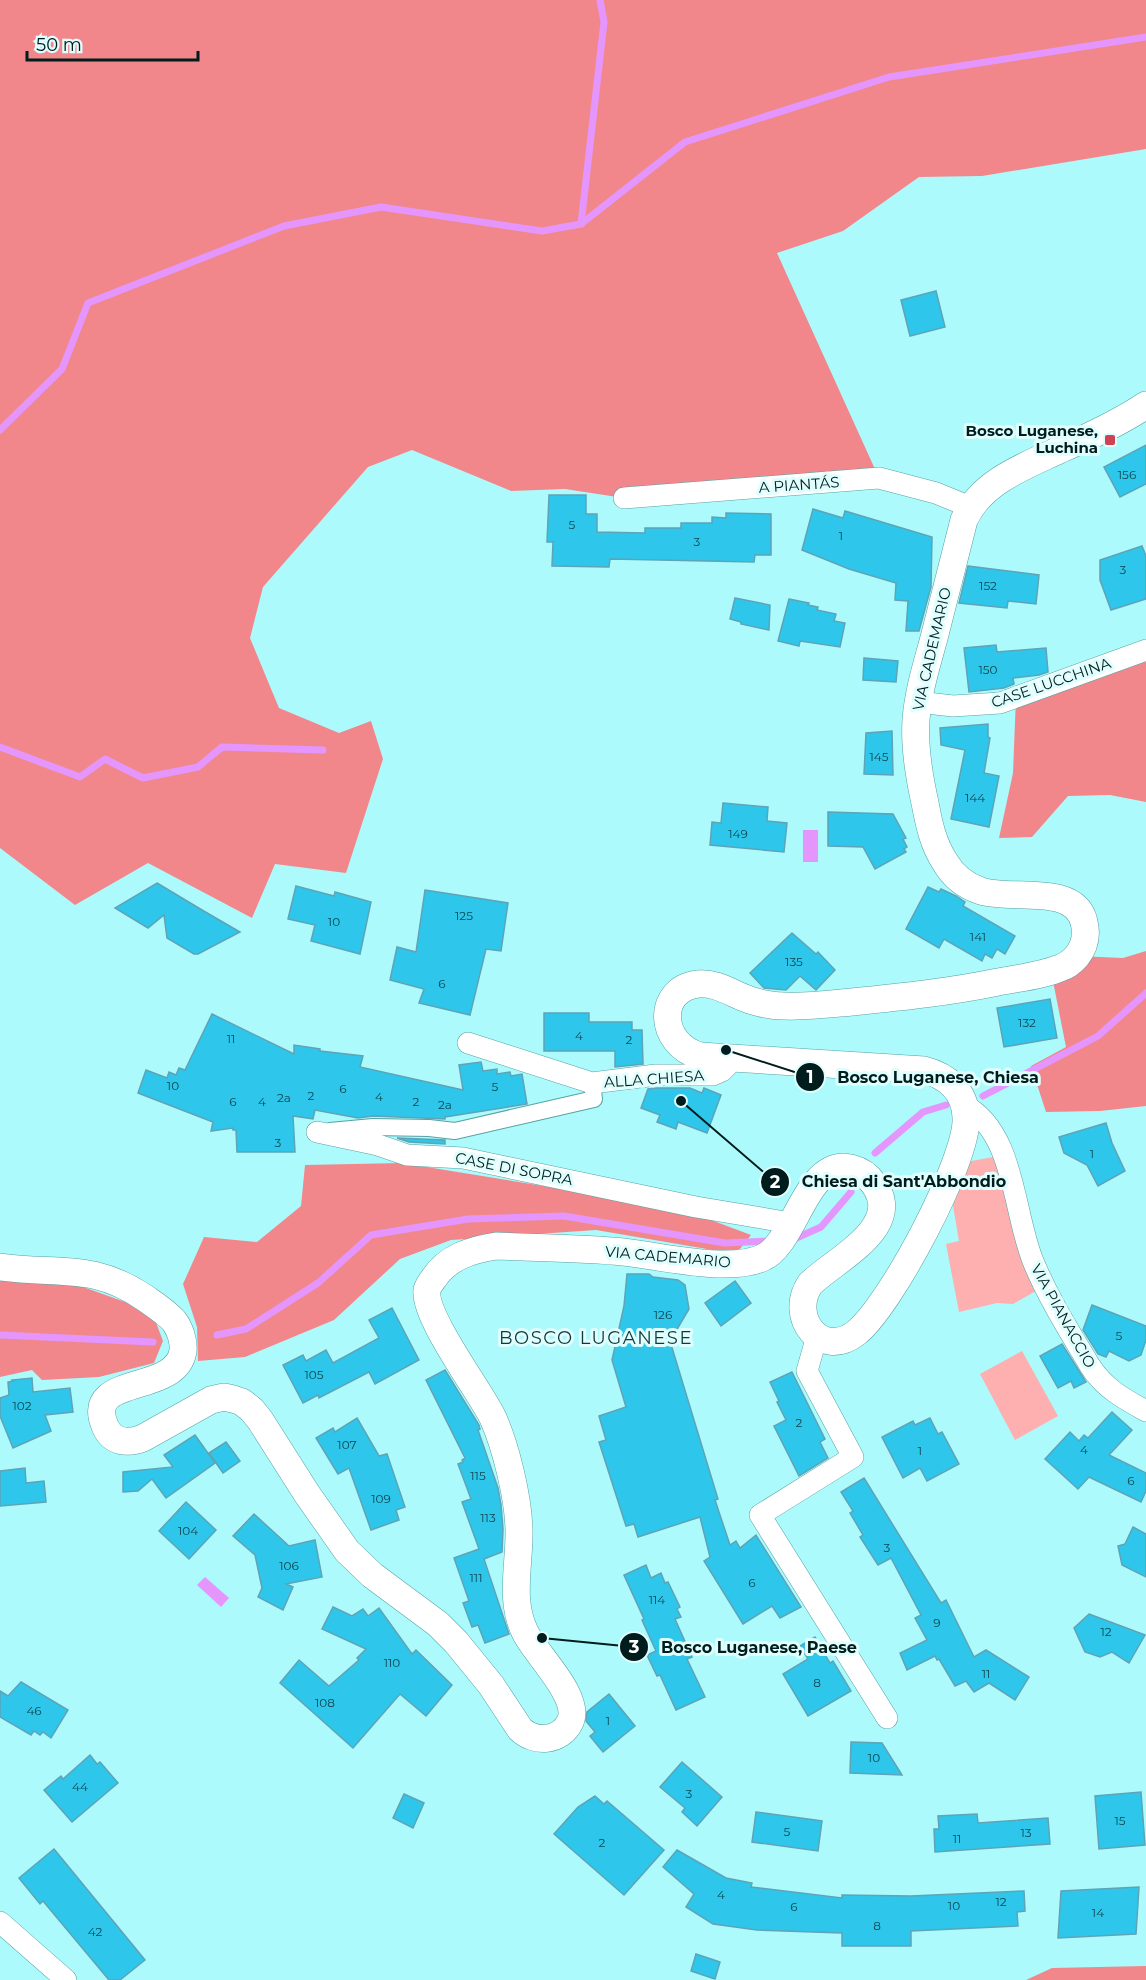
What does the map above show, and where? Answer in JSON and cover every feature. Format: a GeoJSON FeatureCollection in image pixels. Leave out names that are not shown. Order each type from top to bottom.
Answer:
{"type":"FeatureCollection","features":[{"type":"Feature","properties":{"kind":"street","name":"VIA CADEMARIO"},"geometry":{"type":"LineString","coordinates":[[964,1105],[958,1091],[949,1081],[938,1073],[917,1069],[734,1059],[688,1053],[672,1037],[668,1025],[668,1012],[677,994],[697,984],[709,985],[752,1001],[784,1006],[923,995],[1051,971],[1070,963],[1082,947],[1085,937],[1083,916],[1078,907],[1071,902],[1052,897],[983,891],[964,882],[947,865],[933,839],[920,781],[915,738],[918,702],[964,520],[970,507],[980,495],[1003,478],[1101,430],[1146,405]]}},
{"type":"Feature","properties":{"kind":"street","name":"A PIANTÁS"},"geometry":{"type":"LineString","coordinates":[[624,498],[879,478],[936,493],[970,507]]}},
{"type":"Feature","properties":{"kind":"street","name":"CASE LUCCHINA"},"geometry":{"type":"LineString","coordinates":[[918,702],[953,706],[1000,703],[1146,650]]}},
{"type":"Feature","properties":{"kind":"street","name":"ALLA CHIESA"},"geometry":{"type":"LineString","coordinates":[[468,1042],[592,1083],[656,1075],[713,1075],[722,1071],[734,1059]]}},
{"type":"Feature","properties":{"kind":"street","name":"CASE DI SOPRA"},"geometry":{"type":"LineString","coordinates":[[317,1132],[373,1127],[455,1131],[594,1099],[592,1083]]}},
{"type":"Feature","properties":{"kind":"street"},"geometry":{"type":"LineString","coordinates":[[887,1718],[760,1515],[853,1457],[807,1371],[817,1336],[833,1342],[849,1338],[856,1333],[899,1276],[930,1222],[958,1153],[967,1124],[964,1105]]}},
{"type":"Feature","properties":{"kind":"street","name":"VIA PIANACCIO"},"geometry":{"type":"LineString","coordinates":[[964,1105],[980,1115],[998,1138],[1032,1259],[1090,1366],[1096,1376],[1114,1393],[1146,1411]]}},
{"type":"Feature","properties":{"kind":"street","name":"CASE DI SOPRA"},"geometry":{"type":"LineString","coordinates":[[317,1132],[378,1145],[407,1155],[463,1158],[696,1207],[786,1232]]}},
{"type":"Feature","properties":{"kind":"street","name":"VIA CADEMARIO"},"geometry":{"type":"LineString","coordinates":[[0,1267],[78,1271],[105,1277],[138,1293],[167,1314],[179,1331],[183,1348],[182,1357],[177,1365],[162,1377],[122,1388],[107,1398],[103,1406],[102,1417],[113,1437],[122,1442],[133,1442],[211,1400],[224,1397],[242,1402],[260,1420],[347,1551],[386,1587],[447,1633],[491,1685],[520,1729],[526,1735],[541,1739],[566,1729],[573,1712],[567,1695],[525,1634],[519,1618],[516,1584],[519,1526],[513,1486],[493,1419],[440,1331],[428,1304],[427,1289],[435,1276],[446,1264],[460,1255],[476,1249],[496,1246],[623,1252],[691,1261],[738,1263],[755,1261],[766,1256],[786,1232],[814,1186],[839,1167],[858,1170],[874,1184],[882,1208],[877,1226],[862,1242],[818,1277],[804,1293],[802,1302],[805,1322],[817,1336]]}},
{"type":"Feature","properties":{"kind":"street"},"geometry":{"type":"LineString","coordinates":[[0,1922],[66,1980]]}},
{"type":"Feature","properties":{"kind":"shaded area"},"geometry":{"type":"Polygon","coordinates":[[[0,0],[1146,0],[1146,149],[982,176],[919,177],[843,231],[777,253],[879,478],[624,498],[565,489],[511,491],[412,450],[368,467],[263,587],[250,638],[279,708],[339,733],[371,721],[383,759],[346,873],[275,864],[252,918],[148,863],[75,905],[0,848],[0,0]]]}},
{"type":"Feature","properties":{"kind":"shaded area"},"geometry":{"type":"Polygon","coordinates":[[[1146,650],[1146,802],[1110,795],[1068,796],[1032,837],[999,838],[1013,773],[1016,697],[1146,650]]]}},
{"type":"Feature","properties":{"kind":"shaded area"},"geometry":{"type":"Polygon","coordinates":[[[803,830],[818,830],[818,862],[803,862],[803,830]]]}},
{"type":"Feature","properties":{"kind":"shaded area"},"geometry":{"type":"Polygon","coordinates":[[[1146,951],[1146,1106],[1100,1111],[1046,1112],[1031,1066],[1066,1047],[1051,971],[1077,956],[1123,958],[1146,951]]]}},
{"type":"Feature","properties":{"kind":"shaded area"},"geometry":{"type":"Polygon","coordinates":[[[1004,1155],[1045,1286],[1013,1304],[997,1303],[959,1312],[946,1244],[959,1241],[952,1200],[966,1162],[1004,1155]]]}},
{"type":"Feature","properties":{"kind":"shaded area"},"geometry":{"type":"Polygon","coordinates":[[[402,1163],[648,1203],[695,1214],[751,1235],[736,1254],[596,1230],[451,1240],[400,1259],[334,1320],[245,1357],[198,1361],[197,1327],[183,1284],[204,1237],[257,1242],[301,1206],[305,1165],[402,1163]]]}},
{"type":"Feature","properties":{"kind":"shaded area"},"geometry":{"type":"Polygon","coordinates":[[[0,1278],[75,1284],[125,1302],[155,1320],[163,1341],[154,1363],[99,1377],[42,1380],[32,1370],[0,1377],[0,1278]]]}},
{"type":"Feature","properties":{"kind":"shaded area"},"geometry":{"type":"Polygon","coordinates":[[[1022,1351],[1058,1416],[1015,1440],[980,1374],[1022,1351]]]}},
{"type":"Feature","properties":{"kind":"shaded area"},"geometry":{"type":"Polygon","coordinates":[[[205,1577],[229,1598],[221,1607],[197,1585],[205,1577]]]}},
{"type":"Feature","properties":{"kind":"shaded area"},"geometry":{"type":"Polygon","coordinates":[[[1146,1966],[1146,1980],[1026,1980],[1052,1968],[1146,1966]]]}},
{"type":"Feature","properties":{"kind":"building"},"geometry":{"type":"Polygon","coordinates":[[[936,291],[945,327],[910,336],[901,300],[936,291]]]}},
{"type":"Feature","properties":{"kind":"building"},"geometry":{"type":"Polygon","coordinates":[[[1146,445],[1146,484],[1120,497],[1104,467],[1146,445]]]}},
{"type":"Feature","properties":{"kind":"building"},"geometry":{"type":"Polygon","coordinates":[[[549,495],[586,495],[586,514],[597,514],[597,532],[645,533],[645,528],[681,528],[681,523],[712,523],[712,517],[726,518],[726,513],[771,514],[771,555],[755,555],[754,562],[610,559],[609,567],[552,566],[553,542],[547,542],[549,495]]]}},
{"type":"Feature","properties":{"kind":"building"},"geometry":{"type":"Polygon","coordinates":[[[813,509],[843,518],[845,511],[932,537],[931,587],[919,631],[906,631],[908,601],[895,600],[896,583],[849,569],[802,550],[813,509]]]}},
{"type":"Feature","properties":{"kind":"building"},"geometry":{"type":"Polygon","coordinates":[[[1142,546],[1146,556],[1146,599],[1111,610],[1100,580],[1100,560],[1142,546]]]}},
{"type":"Feature","properties":{"kind":"building"},"geometry":{"type":"Polygon","coordinates":[[[968,566],[1039,575],[1036,604],[1008,601],[1007,608],[959,603],[968,566]]]}},
{"type":"Feature","properties":{"kind":"building"},"geometry":{"type":"Polygon","coordinates":[[[735,598],[770,605],[769,630],[741,624],[741,622],[730,619],[735,598]]]}},
{"type":"Feature","properties":{"kind":"building"},"geometry":{"type":"Polygon","coordinates":[[[789,599],[809,603],[808,605],[818,607],[817,610],[836,614],[834,621],[845,623],[840,647],[800,641],[799,646],[778,641],[789,599]]]}},
{"type":"Feature","properties":{"kind":"building"},"geometry":{"type":"Polygon","coordinates":[[[996,645],[997,652],[1046,648],[1048,672],[1013,678],[1014,684],[1004,688],[969,692],[964,648],[996,645]]]}},
{"type":"Feature","properties":{"kind":"building"},"geometry":{"type":"Polygon","coordinates":[[[864,658],[898,661],[896,682],[863,680],[864,658]]]}},
{"type":"Feature","properties":{"kind":"building"},"geometry":{"type":"Polygon","coordinates":[[[988,724],[988,737],[990,738],[984,773],[999,776],[989,827],[951,819],[965,750],[941,745],[940,728],[988,724]]]}},
{"type":"Feature","properties":{"kind":"building"},"geometry":{"type":"Polygon","coordinates":[[[892,731],[893,775],[864,774],[866,733],[892,731]]]}},
{"type":"Feature","properties":{"kind":"building"},"geometry":{"type":"Polygon","coordinates":[[[723,803],[768,807],[767,821],[787,823],[784,852],[710,845],[712,822],[721,823],[723,803]]]}},
{"type":"Feature","properties":{"kind":"building"},"geometry":{"type":"Polygon","coordinates":[[[828,812],[893,814],[906,838],[903,839],[907,847],[904,849],[906,852],[875,869],[863,847],[828,846],[828,812]]]}},
{"type":"Feature","properties":{"kind":"building"},"geometry":{"type":"Polygon","coordinates":[[[157,883],[240,932],[194,954],[167,938],[164,915],[148,928],[115,908],[157,883]]]}},
{"type":"Feature","properties":{"kind":"building"},"geometry":{"type":"Polygon","coordinates":[[[296,886],[334,896],[335,892],[371,902],[360,954],[311,941],[315,925],[288,919],[296,886]]]}},
{"type":"Feature","properties":{"kind":"building"},"geometry":{"type":"Polygon","coordinates":[[[928,887],[939,892],[941,889],[956,896],[965,902],[963,906],[1015,936],[1005,954],[997,949],[992,958],[985,954],[982,961],[944,939],[939,948],[906,929],[928,887]]]}},
{"type":"Feature","properties":{"kind":"building"},"geometry":{"type":"Polygon","coordinates":[[[425,890],[508,903],[501,951],[486,949],[470,1015],[419,1003],[424,989],[390,980],[397,947],[416,952],[425,890]]]}},
{"type":"Feature","properties":{"kind":"building"},"geometry":{"type":"Polygon","coordinates":[[[792,933],[816,954],[818,952],[835,970],[816,990],[800,976],[786,990],[764,988],[750,973],[792,933]]]}},
{"type":"Feature","properties":{"kind":"building"},"geometry":{"type":"Polygon","coordinates":[[[1050,999],[1057,1038],[1004,1047],[997,1008],[1050,999]]]}},
{"type":"Feature","properties":{"kind":"building"},"geometry":{"type":"Polygon","coordinates":[[[544,1013],[589,1013],[589,1022],[632,1022],[632,1030],[642,1030],[643,1064],[615,1067],[615,1051],[544,1051],[544,1013]]]}},
{"type":"Feature","properties":{"kind":"building"},"geometry":{"type":"Polygon","coordinates":[[[212,1014],[294,1054],[294,1045],[320,1049],[320,1051],[363,1056],[360,1067],[463,1090],[459,1065],[481,1062],[483,1071],[497,1069],[497,1074],[510,1072],[511,1076],[522,1074],[527,1104],[445,1117],[445,1119],[373,1116],[358,1118],[315,1110],[313,1119],[293,1116],[295,1152],[237,1152],[236,1130],[233,1128],[211,1131],[213,1122],[138,1093],[146,1070],[167,1078],[169,1072],[176,1075],[179,1068],[185,1070],[212,1014]]]}},
{"type":"Feature","properties":{"kind":"building"},"geometry":{"type":"Polygon","coordinates":[[[690,1088],[702,1093],[704,1088],[721,1095],[707,1133],[678,1122],[676,1129],[657,1122],[660,1115],[641,1108],[648,1089],[690,1088]]]}},
{"type":"Feature","properties":{"kind":"building"},"geometry":{"type":"Polygon","coordinates":[[[1106,1123],[1125,1171],[1098,1186],[1087,1165],[1064,1153],[1059,1137],[1106,1123]]]}},
{"type":"Feature","properties":{"kind":"building"},"geometry":{"type":"Polygon","coordinates":[[[397,1138],[445,1140],[445,1144],[409,1142],[397,1138]]]}},
{"type":"Feature","properties":{"kind":"building"},"geometry":{"type":"Polygon","coordinates":[[[627,1274],[649,1274],[653,1277],[678,1280],[685,1285],[689,1309],[670,1341],[718,1499],[715,1500],[730,1545],[736,1541],[740,1548],[756,1535],[801,1607],[780,1618],[772,1606],[743,1624],[704,1561],[710,1557],[700,1517],[638,1537],[634,1524],[626,1526],[599,1442],[606,1440],[599,1416],[626,1407],[612,1360],[624,1306],[627,1274]]]}},
{"type":"Feature","properties":{"kind":"building"},"geometry":{"type":"Polygon","coordinates":[[[735,1281],[751,1303],[721,1326],[705,1303],[735,1281]]]}},
{"type":"Feature","properties":{"kind":"building"},"geometry":{"type":"Polygon","coordinates":[[[1092,1305],[1146,1326],[1146,1340],[1141,1355],[1129,1361],[1109,1351],[1106,1357],[1098,1354],[1083,1330],[1092,1305]]]}},
{"type":"Feature","properties":{"kind":"building"},"geometry":{"type":"Polygon","coordinates":[[[392,1308],[419,1360],[375,1384],[369,1372],[319,1398],[318,1395],[303,1403],[283,1365],[303,1355],[306,1361],[326,1350],[333,1363],[379,1338],[369,1320],[392,1308]]]}},
{"type":"Feature","properties":{"kind":"building"},"geometry":{"type":"Polygon","coordinates":[[[1062,1344],[1086,1382],[1074,1388],[1071,1381],[1058,1388],[1040,1356],[1062,1344]]]}},
{"type":"Feature","properties":{"kind":"building"},"geometry":{"type":"Polygon","coordinates":[[[445,1370],[479,1425],[478,1430],[498,1488],[501,1505],[502,1552],[484,1559],[509,1634],[485,1643],[478,1625],[472,1627],[463,1603],[469,1601],[454,1558],[479,1549],[462,1502],[471,1499],[458,1464],[465,1458],[426,1380],[445,1370]]]}},
{"type":"Feature","properties":{"kind":"building"},"geometry":{"type":"Polygon","coordinates":[[[792,1372],[825,1439],[820,1442],[828,1458],[799,1476],[774,1426],[786,1420],[770,1382],[792,1372]]]}},
{"type":"Feature","properties":{"kind":"building"},"geometry":{"type":"Polygon","coordinates":[[[32,1378],[33,1392],[70,1388],[73,1412],[45,1415],[51,1431],[13,1448],[0,1416],[0,1398],[9,1395],[8,1382],[32,1378]]]}},
{"type":"Feature","properties":{"kind":"building"},"geometry":{"type":"Polygon","coordinates":[[[1112,1412],[1132,1430],[1109,1455],[1146,1473],[1146,1491],[1141,1502],[1089,1477],[1078,1489],[1045,1459],[1070,1432],[1079,1441],[1084,1435],[1088,1438],[1112,1412]]]}},
{"type":"Feature","properties":{"kind":"building"},"geometry":{"type":"Polygon","coordinates":[[[357,1418],[379,1456],[387,1454],[405,1507],[396,1510],[399,1520],[371,1530],[349,1468],[338,1474],[316,1438],[333,1428],[335,1432],[357,1418]]]}},
{"type":"Feature","properties":{"kind":"building"},"geometry":{"type":"Polygon","coordinates":[[[930,1418],[938,1434],[942,1432],[959,1464],[927,1481],[920,1468],[903,1478],[882,1437],[913,1421],[915,1425],[930,1418]]]}},
{"type":"Feature","properties":{"kind":"building"},"geometry":{"type":"Polygon","coordinates":[[[195,1435],[215,1463],[166,1498],[152,1479],[138,1491],[123,1492],[123,1472],[173,1467],[164,1455],[195,1435]]]}},
{"type":"Feature","properties":{"kind":"building"},"geometry":{"type":"Polygon","coordinates":[[[226,1442],[240,1461],[223,1473],[209,1453],[226,1442]]]}},
{"type":"Feature","properties":{"kind":"building"},"geometry":{"type":"Polygon","coordinates":[[[25,1468],[26,1483],[44,1481],[46,1502],[0,1506],[0,1471],[25,1468]]]}},
{"type":"Feature","properties":{"kind":"building"},"geometry":{"type":"Polygon","coordinates":[[[864,1478],[941,1603],[946,1600],[974,1657],[986,1650],[1029,1677],[1015,1700],[989,1683],[974,1692],[966,1681],[955,1686],[935,1656],[907,1670],[900,1653],[927,1640],[915,1618],[921,1615],[891,1558],[878,1565],[860,1537],[863,1535],[850,1513],[853,1511],[841,1492],[864,1478]]]}},
{"type":"Feature","properties":{"kind":"building"},"geometry":{"type":"Polygon","coordinates":[[[186,1502],[216,1530],[189,1559],[159,1531],[186,1502]]]}},
{"type":"Feature","properties":{"kind":"building"},"geometry":{"type":"Polygon","coordinates":[[[254,1514],[289,1546],[315,1540],[322,1577],[286,1584],[293,1587],[283,1610],[258,1597],[262,1588],[255,1555],[233,1536],[254,1514]]]}},
{"type":"Feature","properties":{"kind":"building"},"geometry":{"type":"Polygon","coordinates":[[[1133,1527],[1146,1534],[1146,1577],[1122,1565],[1118,1546],[1125,1544],[1133,1527]]]}},
{"type":"Feature","properties":{"kind":"building"},"geometry":{"type":"Polygon","coordinates":[[[646,1565],[651,1578],[661,1573],[680,1607],[677,1609],[681,1617],[675,1619],[692,1657],[687,1659],[705,1697],[676,1710],[660,1675],[657,1676],[647,1655],[656,1651],[624,1575],[646,1565]]]}},
{"type":"Feature","properties":{"kind":"building"},"geometry":{"type":"Polygon","coordinates":[[[333,1607],[352,1616],[363,1609],[368,1616],[379,1608],[412,1654],[416,1650],[452,1685],[426,1716],[400,1694],[353,1748],[280,1683],[299,1660],[329,1686],[359,1660],[357,1658],[366,1649],[322,1629],[333,1607]]]}},
{"type":"Feature","properties":{"kind":"building"},"geometry":{"type":"Polygon","coordinates":[[[1089,1614],[1145,1635],[1129,1663],[1112,1652],[1100,1657],[1085,1652],[1074,1628],[1089,1614]]]}},
{"type":"Feature","properties":{"kind":"building"},"geometry":{"type":"Polygon","coordinates":[[[815,1637],[830,1663],[833,1661],[851,1691],[808,1716],[783,1674],[808,1659],[800,1646],[815,1637]]]}},
{"type":"Feature","properties":{"kind":"building"},"geometry":{"type":"Polygon","coordinates":[[[21,1682],[68,1710],[51,1738],[43,1732],[40,1735],[34,1731],[31,1735],[0,1717],[0,1691],[8,1696],[21,1682]]]}},
{"type":"Feature","properties":{"kind":"building"},"geometry":{"type":"Polygon","coordinates":[[[609,1694],[635,1726],[603,1752],[590,1736],[595,1732],[586,1721],[587,1712],[609,1694]]]}},
{"type":"Feature","properties":{"kind":"building"},"geometry":{"type":"Polygon","coordinates":[[[851,1742],[882,1743],[902,1775],[850,1773],[851,1742]]]}},
{"type":"Feature","properties":{"kind":"building"},"geometry":{"type":"Polygon","coordinates":[[[90,1755],[97,1764],[100,1762],[118,1783],[72,1822],[44,1790],[61,1776],[63,1779],[90,1755]]]}},
{"type":"Feature","properties":{"kind":"building"},"geometry":{"type":"Polygon","coordinates":[[[682,1762],[722,1797],[697,1826],[682,1812],[685,1808],[660,1787],[682,1762]]]}},
{"type":"Feature","properties":{"kind":"building"},"geometry":{"type":"Polygon","coordinates":[[[1141,1792],[1145,1845],[1099,1849],[1095,1796],[1141,1792]]]}},
{"type":"Feature","properties":{"kind":"building"},"geometry":{"type":"Polygon","coordinates":[[[404,1794],[424,1803],[413,1828],[393,1818],[404,1794]]]}},
{"type":"Feature","properties":{"kind":"building"},"geometry":{"type":"Polygon","coordinates":[[[595,1796],[604,1804],[607,1801],[664,1850],[624,1895],[554,1834],[578,1807],[595,1796]]]}},
{"type":"Feature","properties":{"kind":"building"},"geometry":{"type":"Polygon","coordinates":[[[756,1812],[822,1821],[818,1851],[752,1842],[756,1812]]]}},
{"type":"Feature","properties":{"kind":"building"},"geometry":{"type":"Polygon","coordinates":[[[977,1814],[978,1823],[1048,1818],[1050,1844],[935,1852],[934,1829],[939,1829],[938,1816],[977,1814]]]}},
{"type":"Feature","properties":{"kind":"building"},"geometry":{"type":"Polygon","coordinates":[[[54,1849],[145,1960],[120,1980],[109,1980],[43,1901],[40,1904],[19,1878],[54,1849]]]}},
{"type":"Feature","properties":{"kind":"building"},"geometry":{"type":"Polygon","coordinates":[[[677,1850],[726,1878],[752,1883],[751,1887],[842,1898],[842,1895],[911,1896],[1024,1891],[1025,1911],[1017,1912],[1018,1926],[911,1931],[911,1946],[842,1946],[842,1933],[757,1930],[713,1924],[686,1907],[694,1894],[663,1867],[677,1850]]]}},
{"type":"Feature","properties":{"kind":"building"},"geometry":{"type":"Polygon","coordinates":[[[1139,1887],[1136,1934],[1058,1938],[1061,1891],[1139,1887]]]}},
{"type":"Feature","properties":{"kind":"building"},"geometry":{"type":"Polygon","coordinates":[[[696,1954],[720,1962],[715,1979],[691,1971],[696,1954]]]}},
{"type":"Feature","properties":{"kind":"waterway"},"geometry":{"type":"LineString","coordinates":[[581,224],[604,22],[600,0]]}},
{"type":"Feature","properties":{"kind":"waterway"},"geometry":{"type":"LineString","coordinates":[[0,430],[62,369],[88,303],[284,226],[381,207],[542,231],[581,224],[685,142],[889,77],[1146,37]]}},
{"type":"Feature","properties":{"kind":"waterway"},"geometry":{"type":"LineString","coordinates":[[0,747],[80,777],[105,759],[143,778],[198,767],[222,747],[323,750]]}},
{"type":"Feature","properties":{"kind":"waterway"},"geometry":{"type":"LineString","coordinates":[[983,1096],[1098,1036],[1146,993]]}},
{"type":"Feature","properties":{"kind":"waterway"},"geometry":{"type":"LineString","coordinates":[[875,1153],[923,1112],[946,1105]]}},
{"type":"Feature","properties":{"kind":"waterway"},"geometry":{"type":"LineString","coordinates":[[792,1240],[821,1227],[851,1192]]}},
{"type":"Feature","properties":{"kind":"waterway"},"geometry":{"type":"LineString","coordinates":[[217,1335],[246,1329],[318,1283],[371,1235],[468,1219],[564,1216],[725,1243],[771,1241]]}},
{"type":"Feature","properties":{"kind":"waterway"},"geometry":{"type":"LineString","coordinates":[[0,1335],[153,1342]]}},
{"type":"Feature","properties":{"kind":"place","name":"Bosco Luganese, Luchina"},"geometry":{"type":"Point","coordinates":[1110,440]}},
{"type":"Feature","properties":{"kind":"place","name":"Bosco Luganese, Chiesa"},"geometry":{"type":"Point","coordinates":[726,1050]}},
{"type":"Feature","properties":{"kind":"place","name":"Chiesa di Sant'Abbondio"},"geometry":{"type":"Point","coordinates":[681,1101]}},
{"type":"Feature","properties":{"kind":"place","name":"Bosco Luganese, Paese"},"geometry":{"type":"Point","coordinates":[542,1638]}},
{"type":"Feature","properties":{"kind":"district","name":"BOSCO LUGANESE"},"geometry":{"type":"Point","coordinates":[596,1338]}}]}
